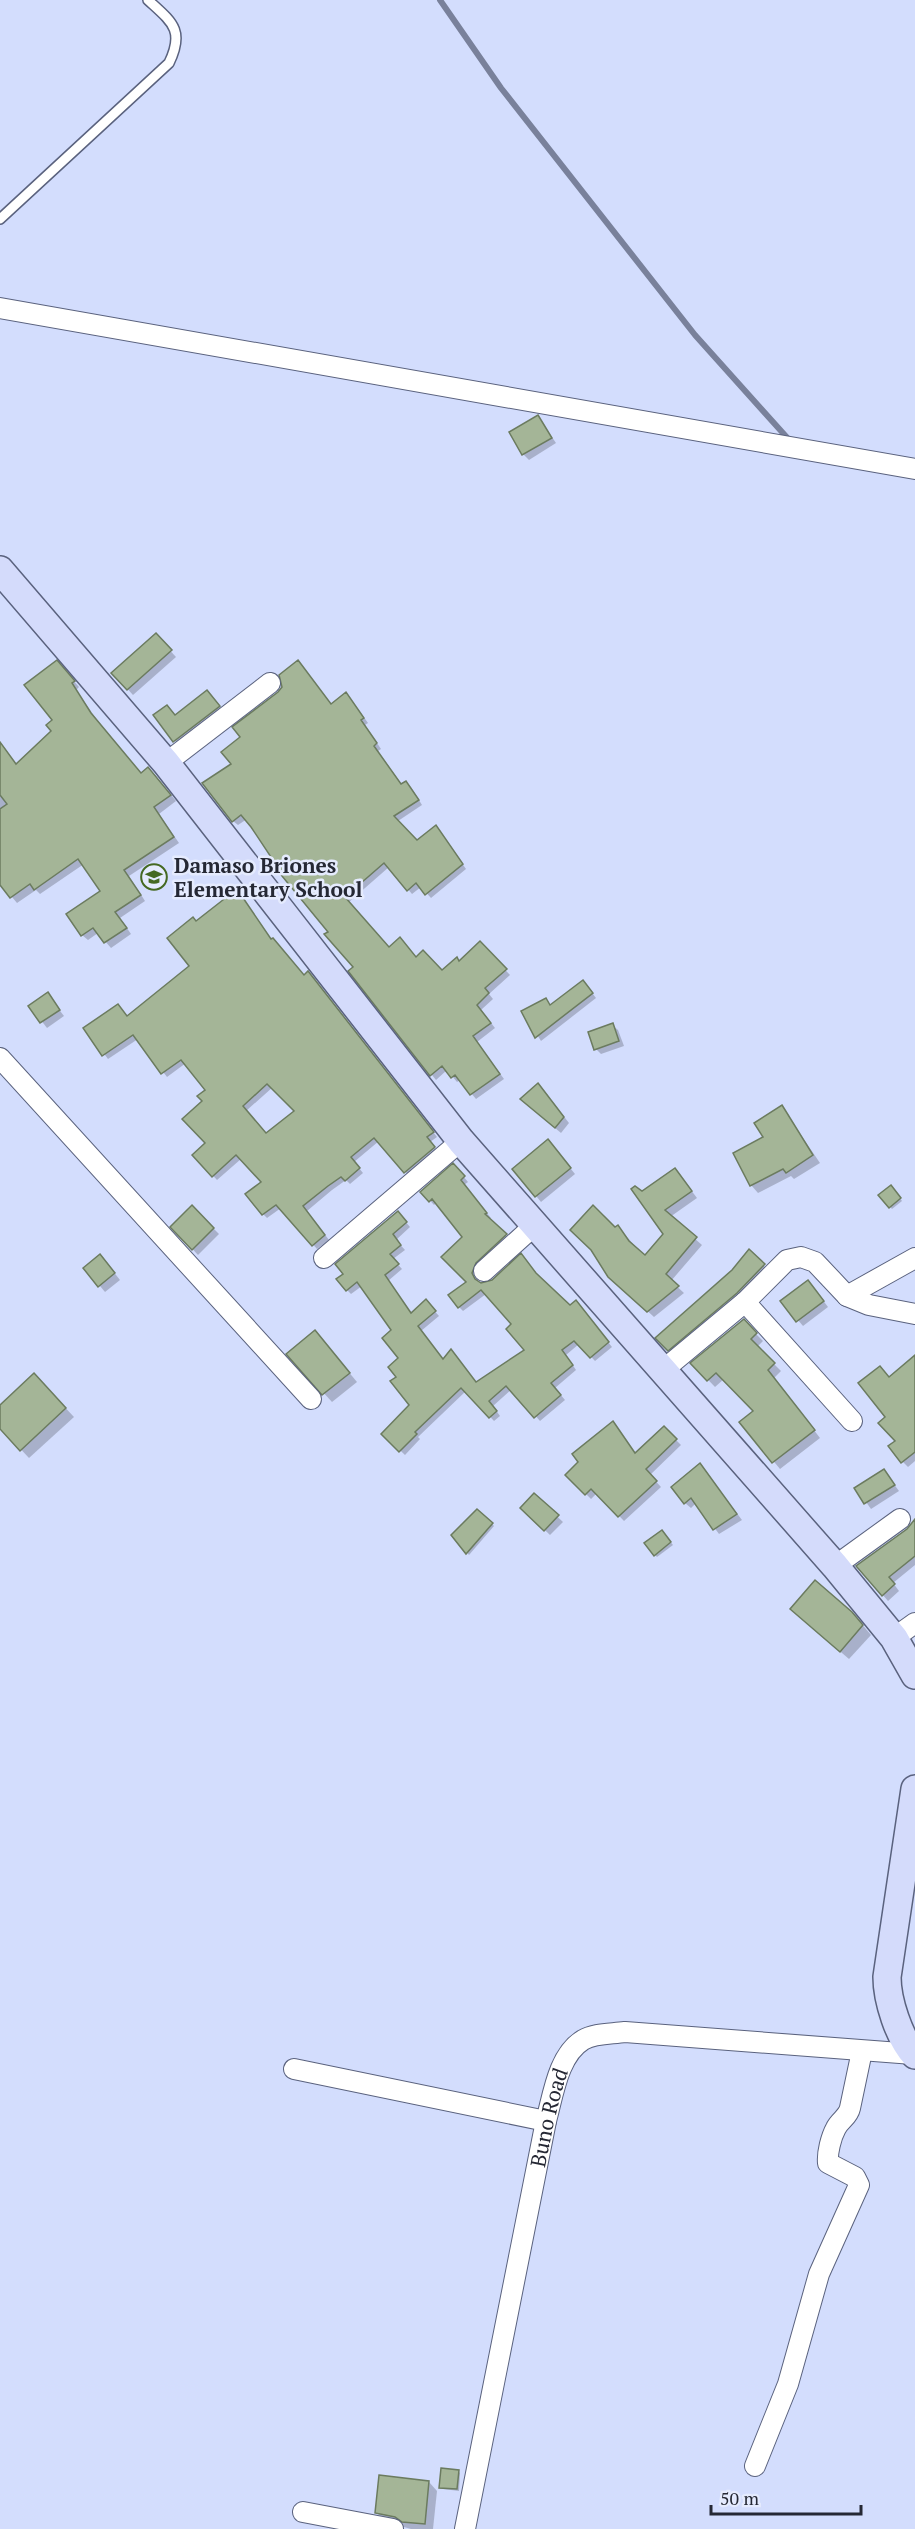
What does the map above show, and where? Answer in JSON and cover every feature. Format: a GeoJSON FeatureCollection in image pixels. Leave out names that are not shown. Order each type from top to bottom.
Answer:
{"type":"FeatureCollection","features":[{"type":"Feature","properties":{"kind":"street"},"geometry":{"type":"LineString","coordinates":[[0,308],[915,468]]}},
{"type":"Feature","properties":{"kind":"street"},"geometry":{"type":"LineString","coordinates":[[0,570],[166,763],[461,1142],[835,1566],[905,1631],[915,1675]]}},
{"type":"Feature","properties":{"kind":"street"},"geometry":{"type":"LineString","coordinates":[[166,763],[270,683]]}},
{"type":"Feature","properties":{"kind":"street"},"geometry":{"type":"LineString","coordinates":[[0,1058],[311,1399]]}},
{"type":"Feature","properties":{"kind":"street"},"geometry":{"type":"LineString","coordinates":[[324,1258],[461,1142]]}},
{"type":"Feature","properties":{"kind":"street"},"geometry":{"type":"LineString","coordinates":[[484,1271],[535,1225]]}},
{"type":"Feature","properties":{"kind":"street"},"geometry":{"type":"LineString","coordinates":[[662,1371],[745,1302],[787,1260],[801,1257],[815,1262],[847,1296],[869,1305],[915,1314]]}},
{"type":"Feature","properties":{"kind":"street"},"geometry":{"type":"LineString","coordinates":[[847,1296],[915,1258]]}},
{"type":"Feature","properties":{"kind":"street"},"geometry":{"type":"LineString","coordinates":[[745,1302],[852,1421]]}},
{"type":"Feature","properties":{"kind":"street"},"geometry":{"type":"LineString","coordinates":[[835,1566],[900,1519]]}},
{"type":"Feature","properties":{"kind":"street"},"geometry":{"type":"LineString","coordinates":[[914,2054],[891,2009],[887,1993],[887,1977],[915,1789]]}},
{"type":"Feature","properties":{"kind":"street","name":"Buno Road"},"geometry":{"type":"LineString","coordinates":[[465,2529],[546,2121],[562,2067],[571,2050],[583,2040],[625,2032],[914,2054]]}},
{"type":"Feature","properties":{"kind":"street"},"geometry":{"type":"LineString","coordinates":[[755,2466],[788,2384],[819,2274],[859,2185],[855,2176],[828,2163],[827,2157],[835,2129],[848,2115],[862,2050]]}},
{"type":"Feature","properties":{"kind":"street"},"geometry":{"type":"LineString","coordinates":[[294,2069],[546,2121]]}},
{"type":"Feature","properties":{"kind":"street"},"geometry":{"type":"LineString","coordinates":[[303,2512],[393,2529]]}},
{"type":"Feature","properties":{"kind":"lane"},"geometry":{"type":"LineString","coordinates":[[0,219],[169,63],[176,48],[175,28],[172,22],[148,0]]}},
{"type":"Feature","properties":{"kind":"building"},"geometry":{"type":"Polygon","coordinates":[[[538,415],[552,438],[522,455],[509,432],[538,415]]]}},
{"type":"Feature","properties":{"kind":"building"},"geometry":{"type":"Polygon","coordinates":[[[156,633],[172,650],[127,690],[111,673],[156,633]]]}},
{"type":"Feature","properties":{"kind":"building"},"geometry":{"type":"Polygon","coordinates":[[[57,660],[75,681],[72,683],[91,713],[141,773],[148,767],[171,795],[154,807],[174,837],[124,870],[141,895],[115,912],[127,928],[104,943],[93,928],[81,936],[66,914],[100,891],[78,859],[34,890],[30,884],[10,898],[0,885],[0,809],[7,804],[0,795],[0,742],[16,764],[51,731],[46,725],[52,720],[24,685],[57,660]]]}},
{"type":"Feature","properties":{"kind":"building"},"geometry":{"type":"Polygon","coordinates":[[[298,660],[331,704],[346,692],[364,718],[361,720],[377,743],[374,746],[401,784],[406,781],[419,800],[394,816],[417,840],[436,825],[463,864],[425,895],[416,883],[407,891],[384,863],[345,897],[389,947],[400,937],[416,957],[423,950],[442,970],[457,957],[459,961],[480,941],[507,969],[485,988],[489,993],[477,1005],[491,1023],[473,1036],[500,1074],[470,1095],[455,1075],[451,1078],[442,1066],[430,1076],[348,971],[353,967],[324,934],[328,932],[268,859],[271,857],[251,827],[241,815],[232,822],[202,783],[231,764],[221,752],[240,737],[232,727],[278,692],[282,687],[279,675],[298,660]]]}},
{"type":"Feature","properties":{"kind":"building"},"geometry":{"type":"Polygon","coordinates":[[[207,690],[220,706],[173,742],[153,715],[167,705],[175,715],[207,690]]]}},
{"type":"Feature","properties":{"kind":"building"},"geometry":{"type":"Polygon","coordinates":[[[237,889],[271,939],[273,938],[304,975],[308,971],[434,1132],[427,1137],[435,1147],[404,1173],[374,1138],[351,1157],[360,1168],[345,1181],[341,1177],[303,1206],[325,1235],[312,1246],[276,1205],[262,1215],[245,1194],[261,1182],[236,1155],[212,1177],[192,1155],[205,1143],[182,1119],[202,1101],[197,1096],[205,1090],[181,1060],[161,1074],[133,1035],[102,1056],[83,1028],[118,1004],[127,1016],[189,966],[167,938],[193,917],[196,921],[237,889]],[[267,1084],[243,1106],[266,1133],[294,1111],[267,1084]]]}},
{"type":"Feature","properties":{"kind":"building"},"geometry":{"type":"Polygon","coordinates":[[[583,980],[593,993],[535,1038],[521,1011],[546,998],[550,1005],[583,980]]]}},
{"type":"Feature","properties":{"kind":"building"},"geometry":{"type":"Polygon","coordinates":[[[48,992],[60,1010],[40,1023],[28,1006],[48,992]]]}},
{"type":"Feature","properties":{"kind":"building"},"geometry":{"type":"Polygon","coordinates":[[[613,1023],[619,1041],[594,1050],[588,1032],[613,1023]]]}},
{"type":"Feature","properties":{"kind":"building"},"geometry":{"type":"Polygon","coordinates":[[[538,1083],[564,1117],[555,1128],[520,1099],[538,1083]]]}},
{"type":"Feature","properties":{"kind":"building"},"geometry":{"type":"Polygon","coordinates":[[[782,1105],[813,1155],[786,1173],[783,1169],[750,1186],[733,1153],[763,1137],[754,1123],[782,1105]]]}},
{"type":"Feature","properties":{"kind":"building"},"geometry":{"type":"Polygon","coordinates":[[[548,1139],[571,1168],[535,1197],[512,1169],[548,1139]]]}},
{"type":"Feature","properties":{"kind":"building"},"geometry":{"type":"Polygon","coordinates":[[[453,1163],[465,1176],[461,1180],[487,1213],[485,1214],[507,1234],[476,1263],[472,1273],[475,1279],[481,1283],[492,1280],[521,1253],[536,1273],[570,1305],[576,1300],[609,1342],[590,1358],[574,1341],[562,1350],[573,1365],[551,1383],[561,1395],[534,1418],[506,1386],[489,1401],[497,1411],[489,1418],[461,1388],[415,1432],[417,1434],[399,1452],[381,1434],[409,1405],[390,1381],[396,1377],[388,1367],[398,1358],[382,1338],[391,1330],[357,1282],[346,1291],[336,1279],[343,1274],[335,1264],[398,1211],[407,1222],[393,1234],[401,1245],[390,1254],[399,1264],[385,1275],[411,1313],[426,1299],[436,1311],[418,1326],[443,1359],[451,1349],[476,1382],[524,1350],[506,1329],[511,1324],[481,1290],[458,1308],[448,1295],[466,1282],[441,1257],[462,1237],[432,1199],[429,1202],[420,1192],[453,1163]]]}},
{"type":"Feature","properties":{"kind":"building"},"geometry":{"type":"Polygon","coordinates":[[[675,1168],[692,1191],[665,1210],[697,1237],[666,1274],[679,1286],[647,1312],[608,1277],[591,1250],[570,1230],[593,1205],[615,1227],[618,1225],[629,1241],[645,1255],[663,1234],[631,1189],[635,1186],[642,1191],[675,1168]]]}},
{"type":"Feature","properties":{"kind":"building"},"geometry":{"type":"Polygon","coordinates":[[[891,1185],[901,1198],[889,1208],[878,1195],[891,1185]]]}},
{"type":"Feature","properties":{"kind":"building"},"geometry":{"type":"Polygon","coordinates":[[[192,1205],[214,1228],[192,1250],[170,1227],[192,1205]]]}},
{"type":"Feature","properties":{"kind":"building"},"geometry":{"type":"Polygon","coordinates":[[[749,1249],[765,1264],[737,1293],[668,1351],[655,1338],[732,1270],[749,1249]]]}},
{"type":"Feature","properties":{"kind":"building"},"geometry":{"type":"Polygon","coordinates":[[[100,1254],[115,1273],[98,1287],[83,1268],[100,1254]]]}},
{"type":"Feature","properties":{"kind":"building"},"geometry":{"type":"Polygon","coordinates":[[[808,1280],[824,1301],[796,1322],[780,1301],[808,1280]]]}},
{"type":"Feature","properties":{"kind":"building"},"geometry":{"type":"Polygon","coordinates":[[[744,1319],[757,1333],[751,1339],[775,1363],[768,1370],[815,1430],[772,1463],[739,1422],[753,1411],[716,1373],[707,1381],[690,1363],[744,1319]]]}},
{"type":"Feature","properties":{"kind":"building"},"geometry":{"type":"Polygon","coordinates":[[[315,1330],[350,1373],[322,1395],[286,1354],[315,1330]]]}},
{"type":"Feature","properties":{"kind":"building"},"geometry":{"type":"Polygon","coordinates":[[[915,1355],[915,1452],[901,1463],[888,1446],[895,1441],[878,1423],[885,1417],[858,1383],[880,1366],[889,1377],[915,1355]]]}},
{"type":"Feature","properties":{"kind":"building"},"geometry":{"type":"Polygon","coordinates":[[[34,1373],[66,1408],[20,1451],[0,1429],[0,1405],[34,1373]]]}},
{"type":"Feature","properties":{"kind":"building"},"geometry":{"type":"Polygon","coordinates":[[[613,1421],[635,1453],[664,1426],[677,1439],[646,1469],[657,1481],[618,1517],[591,1489],[585,1495],[565,1475],[578,1462],[572,1454],[613,1421]]]}},
{"type":"Feature","properties":{"kind":"building"},"geometry":{"type":"Polygon","coordinates":[[[700,1463],[737,1514],[713,1530],[691,1498],[684,1504],[671,1487],[700,1463]]]}},
{"type":"Feature","properties":{"kind":"building"},"geometry":{"type":"Polygon","coordinates":[[[884,1469],[895,1485],[864,1504],[854,1488],[884,1469]]]}},
{"type":"Feature","properties":{"kind":"building"},"geometry":{"type":"Polygon","coordinates":[[[534,1493],[559,1515],[544,1531],[520,1508],[534,1493]]]}},
{"type":"Feature","properties":{"kind":"building"},"geometry":{"type":"Polygon","coordinates":[[[477,1509],[493,1523],[466,1554],[451,1535],[477,1509]]]}},
{"type":"Feature","properties":{"kind":"building"},"geometry":{"type":"Polygon","coordinates":[[[915,1519],[915,1556],[889,1577],[895,1584],[882,1596],[856,1566],[907,1529],[915,1519]]]}},
{"type":"Feature","properties":{"kind":"building"},"geometry":{"type":"Polygon","coordinates":[[[662,1530],[671,1542],[654,1556],[644,1543],[662,1530]]]}},
{"type":"Feature","properties":{"kind":"building"},"geometry":{"type":"Polygon","coordinates":[[[815,1580],[852,1612],[863,1625],[840,1652],[790,1609],[815,1580]]]}},
{"type":"Feature","properties":{"kind":"building"},"geometry":{"type":"Polygon","coordinates":[[[441,2468],[459,2470],[457,2489],[439,2488],[441,2468]]]}},
{"type":"Feature","properties":{"kind":"building"},"geometry":{"type":"Polygon","coordinates":[[[379,2475],[429,2481],[425,2524],[402,2522],[395,2517],[375,2513],[379,2475]]]}},
{"type":"Feature","properties":{"kind":"waterway"},"geometry":{"type":"LineString","coordinates":[[440,0],[501,88],[695,335],[791,442]]}},
{"type":"Feature","properties":{"kind":"place","name":"Damaso Briones Elementary School"},"geometry":{"type":"Point","coordinates":[154,877]}}]}
